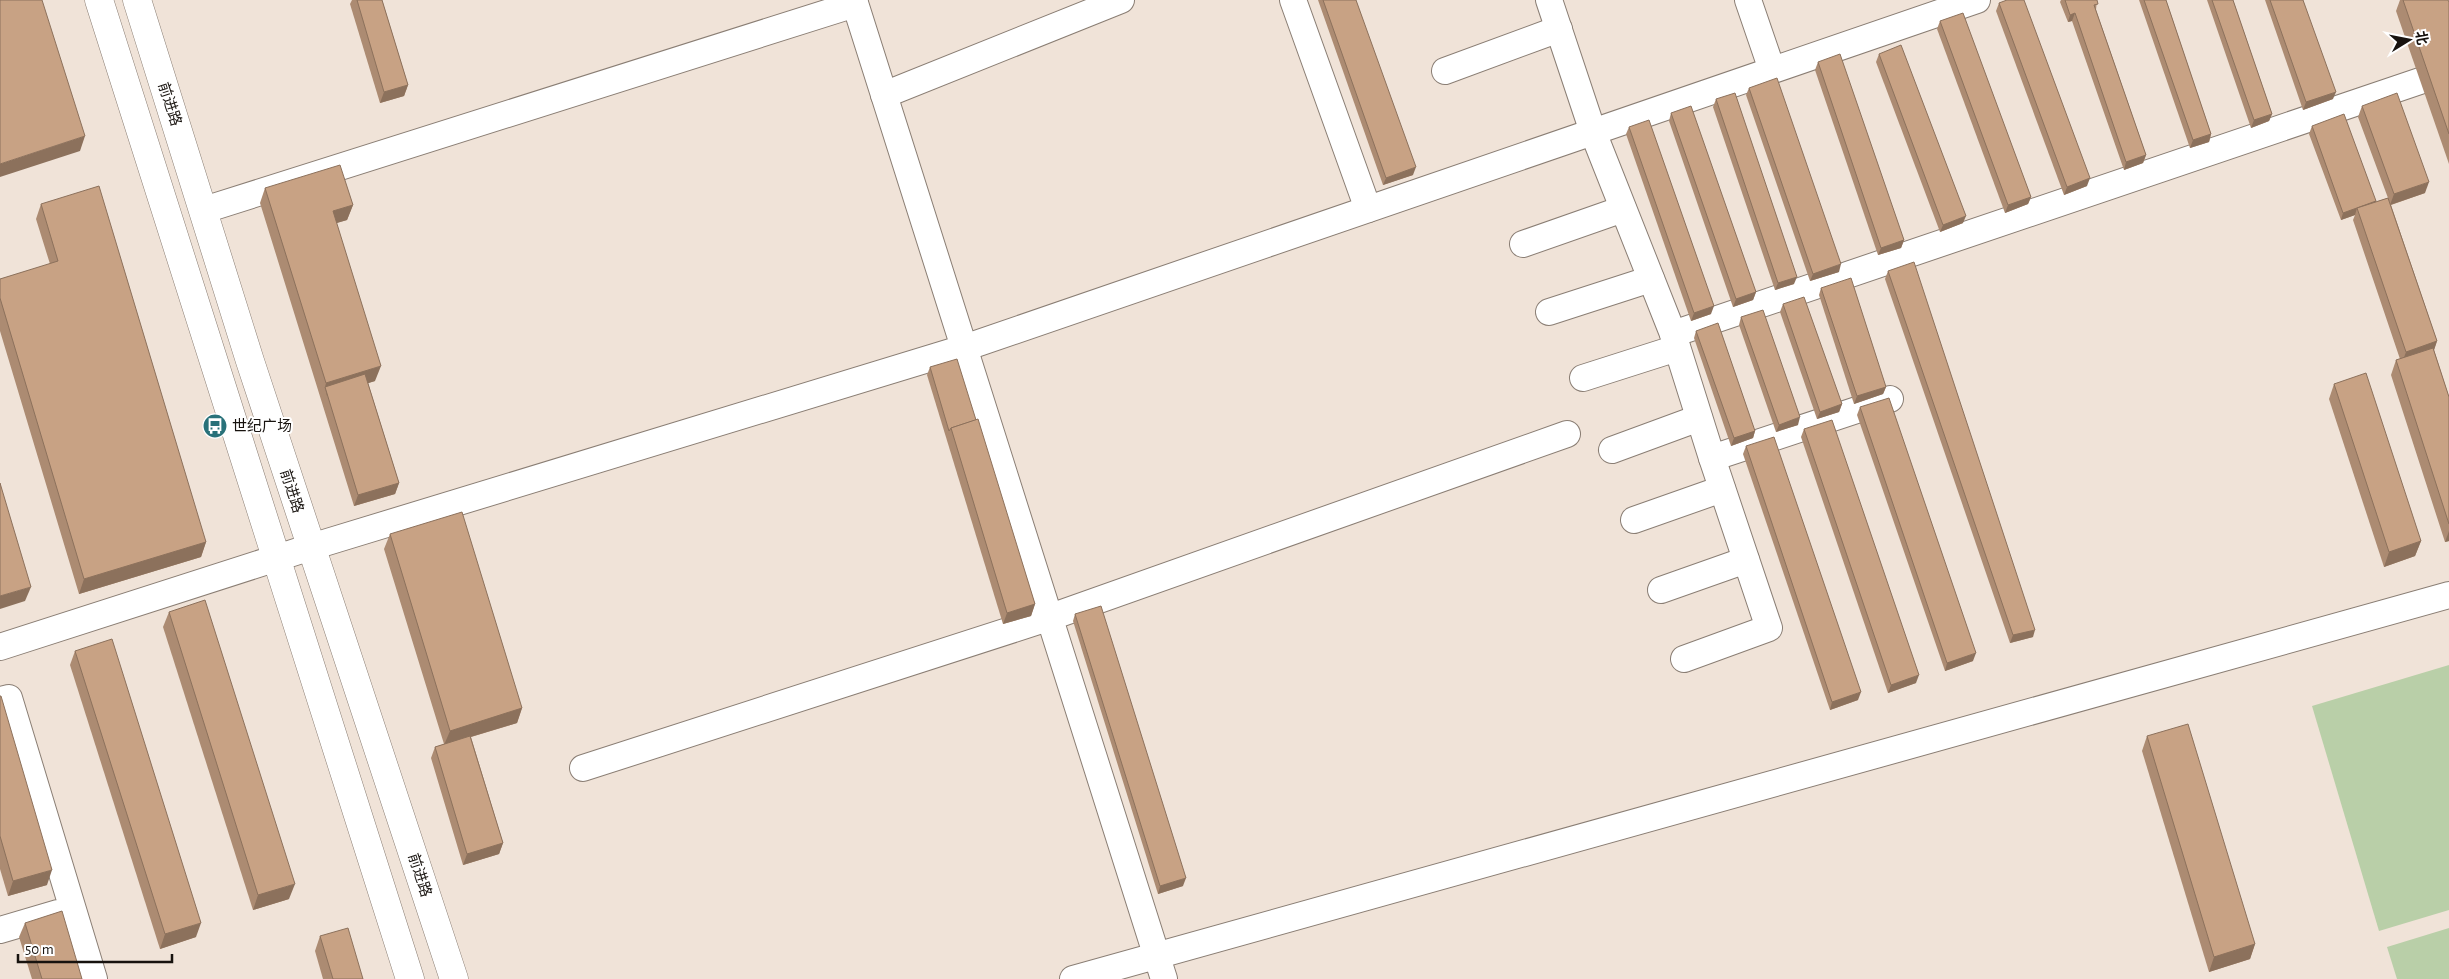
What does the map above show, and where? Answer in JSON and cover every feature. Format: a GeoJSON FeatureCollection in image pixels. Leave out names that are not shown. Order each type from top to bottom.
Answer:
{"type":"FeatureCollection","features":[{"type":"Feature","properties":{"kind":"main road"},"geometry":{"type":"LineString","coordinates":[[99,0],[410,979]]}},
{"type":"Feature","properties":{"kind":"main road","name":"前进路"},"geometry":{"type":"LineString","coordinates":[[137,0],[250,361],[454,979]]}},
{"type":"Feature","properties":{"kind":"street"},"geometry":{"type":"LineString","coordinates":[[884,95],[1121,0]]}},
{"type":"Feature","properties":{"kind":"street"},"geometry":{"type":"LineString","coordinates":[[1293,0],[1368,209]]}},
{"type":"Feature","properties":{"kind":"street"},"geometry":{"type":"LineString","coordinates":[[1549,0],[1593,132],[1675,341],[1769,628],[1684,659]]}},
{"type":"Feature","properties":{"kind":"street"},"geometry":{"type":"LineString","coordinates":[[1748,0],[1772,70]]}},
{"type":"Feature","properties":{"kind":"street"},"geometry":{"type":"LineString","coordinates":[[0,647],[311,547],[964,348],[1977,0]]}},
{"type":"Feature","properties":{"kind":"street"},"geometry":{"type":"LineString","coordinates":[[204,210],[855,2],[1160,968]]}},
{"type":"Feature","properties":{"kind":"street"},"geometry":{"type":"LineString","coordinates":[[1445,71],[1559,29]]}},
{"type":"Feature","properties":{"kind":"street"},"geometry":{"type":"LineString","coordinates":[[1583,378],[1675,341],[2420,81]]}},
{"type":"Feature","properties":{"kind":"street"},"geometry":{"type":"LineString","coordinates":[[1523,244],[1624,209]]}},
{"type":"Feature","properties":{"kind":"street"},"geometry":{"type":"LineString","coordinates":[[1550,312],[1651,279]]}},
{"type":"Feature","properties":{"kind":"street"},"geometry":{"type":"LineString","coordinates":[[1712,458],[1890,398]]}},
{"type":"Feature","properties":{"kind":"street"},"geometry":{"type":"LineString","coordinates":[[1612,450],[1699,418]]}},
{"type":"Feature","properties":{"kind":"street"},"geometry":{"type":"LineString","coordinates":[[583,768],[1048,618],[1567,434]]}},
{"type":"Feature","properties":{"kind":"street"},"geometry":{"type":"LineString","coordinates":[[1634,520],[1722,489]]}},
{"type":"Feature","properties":{"kind":"street"},"geometry":{"type":"LineString","coordinates":[[1661,590],[1746,560]]}},
{"type":"Feature","properties":{"kind":"street"},"geometry":{"type":"LineString","coordinates":[[1073,979],[1160,968],[2449,595]]}},
{"type":"Feature","properties":{"kind":"street"},"geometry":{"type":"LineString","coordinates":[[0,700],[9,698],[94,979]]}},
{"type":"Feature","properties":{"kind":"street"},"geometry":{"type":"LineString","coordinates":[[0,930],[73,909]]}},
{"type":"Feature","properties":{"kind":"green space"},"geometry":{"type":"Polygon","coordinates":[[[2449,665],[2449,910],[2379,931],[2312,706],[2449,665]]]}},
{"type":"Feature","properties":{"kind":"green space"},"geometry":{"type":"Polygon","coordinates":[[[2449,928],[2449,979],[2397,979],[2387,947],[2449,928]]]}},
{"type":"Feature","properties":{"kind":"building"},"geometry":{"type":"Polygon","coordinates":[[[0,0],[42,0],[85,136],[0,164],[0,0]]]}},
{"type":"Feature","properties":{"kind":"building"},"geometry":{"type":"Polygon","coordinates":[[[357,0],[382,0],[408,85],[384,92],[357,0]]]}},
{"type":"Feature","properties":{"kind":"building"},"geometry":{"type":"Polygon","coordinates":[[[1323,0],[1356,0],[1416,167],[1386,178],[1323,0]]]}},
{"type":"Feature","properties":{"kind":"building"},"geometry":{"type":"Polygon","coordinates":[[[2007,0],[2024,0],[2090,178],[2067,187],[1999,3],[2007,0]]]}},
{"type":"Feature","properties":{"kind":"building"},"geometry":{"type":"Polygon","coordinates":[[[2065,0],[2097,0],[2098,4],[2094,5],[2146,155],[2126,162],[2075,13],[2070,15],[2065,0]]]}},
{"type":"Feature","properties":{"kind":"building"},"geometry":{"type":"Polygon","coordinates":[[[2144,0],[2166,0],[2211,134],[2193,140],[2144,0]]]}},
{"type":"Feature","properties":{"kind":"building"},"geometry":{"type":"Polygon","coordinates":[[[2212,0],[2233,0],[2272,114],[2254,120],[2212,0]]]}},
{"type":"Feature","properties":{"kind":"building"},"geometry":{"type":"Polygon","coordinates":[[[2270,0],[2303,0],[2336,92],[2306,102],[2270,0]]]}},
{"type":"Feature","properties":{"kind":"building"},"geometry":{"type":"Polygon","coordinates":[[[2403,0],[2448,0],[2449,2],[2449,134],[2403,0]]]}},
{"type":"Feature","properties":{"kind":"building"},"geometry":{"type":"Polygon","coordinates":[[[1963,13],[2031,197],[2008,205],[1940,21],[1963,13]]]}},
{"type":"Feature","properties":{"kind":"building"},"geometry":{"type":"Polygon","coordinates":[[[1901,45],[1966,216],[1943,225],[1879,54],[1901,45]]]}},
{"type":"Feature","properties":{"kind":"building"},"geometry":{"type":"Polygon","coordinates":[[[1840,54],[1904,240],[1881,248],[1818,62],[1840,54]]]}},
{"type":"Feature","properties":{"kind":"building"},"geometry":{"type":"Polygon","coordinates":[[[1777,78],[1841,264],[1813,274],[1749,88],[1777,78]]]}},
{"type":"Feature","properties":{"kind":"building"},"geometry":{"type":"Polygon","coordinates":[[[1735,93],[1797,277],[1778,283],[1716,99],[1735,93]]]}},
{"type":"Feature","properties":{"kind":"building"},"geometry":{"type":"Polygon","coordinates":[[[2397,93],[2429,182],[2394,194],[2362,106],[2397,93]]]}},
{"type":"Feature","properties":{"kind":"building"},"geometry":{"type":"Polygon","coordinates":[[[1691,106],[1756,292],[1736,299],[1671,113],[1691,106]]]}},
{"type":"Feature","properties":{"kind":"building"},"geometry":{"type":"Polygon","coordinates":[[[2344,114],[2376,201],[2343,213],[2312,126],[2344,114]]]}},
{"type":"Feature","properties":{"kind":"building"},"geometry":{"type":"Polygon","coordinates":[[[1649,120],[1714,306],[1694,313],[1629,127],[1649,120]]]}},
{"type":"Feature","properties":{"kind":"building"},"geometry":{"type":"Polygon","coordinates":[[[340,165],[353,205],[333,211],[381,366],[326,383],[265,188],[340,165]]]}},
{"type":"Feature","properties":{"kind":"building"},"geometry":{"type":"Polygon","coordinates":[[[99,186],[206,542],[84,579],[0,298],[0,279],[58,261],[41,204],[99,186]]]}},
{"type":"Feature","properties":{"kind":"building"},"geometry":{"type":"Polygon","coordinates":[[[2388,198],[2437,341],[2406,352],[2357,208],[2388,198]]]}},
{"type":"Feature","properties":{"kind":"building"},"geometry":{"type":"Polygon","coordinates":[[[1914,262],[2035,630],[2013,635],[1888,271],[1914,262]]]}},
{"type":"Feature","properties":{"kind":"building"},"geometry":{"type":"Polygon","coordinates":[[[1851,278],[1886,387],[1857,396],[1821,288],[1851,278]]]}},
{"type":"Feature","properties":{"kind":"building"},"geometry":{"type":"Polygon","coordinates":[[[1804,297],[1842,404],[1820,412],[1783,304],[1804,297]]]}},
{"type":"Feature","properties":{"kind":"building"},"geometry":{"type":"Polygon","coordinates":[[[1763,310],[1800,417],[1779,425],[1741,317],[1763,310]]]}},
{"type":"Feature","properties":{"kind":"building"},"geometry":{"type":"Polygon","coordinates":[[[1718,323],[1755,431],[1734,438],[1696,331],[1718,323]]]}},
{"type":"Feature","properties":{"kind":"building"},"geometry":{"type":"Polygon","coordinates":[[[2433,348],[2449,397],[2449,524],[2396,360],[2433,348]]]}},
{"type":"Feature","properties":{"kind":"building"},"geometry":{"type":"Polygon","coordinates":[[[957,359],[976,420],[951,428],[949,431],[930,367],[957,359]]]}},
{"type":"Feature","properties":{"kind":"building"},"geometry":{"type":"Polygon","coordinates":[[[2366,373],[2421,541],[2389,552],[2334,384],[2366,373]]]}},
{"type":"Feature","properties":{"kind":"building"},"geometry":{"type":"Polygon","coordinates":[[[365,374],[399,483],[358,495],[325,387],[365,374]]]}},
{"type":"Feature","properties":{"kind":"building"},"geometry":{"type":"Polygon","coordinates":[[[1889,398],[1976,653],[1947,663],[1860,407],[1889,398]]]}},
{"type":"Feature","properties":{"kind":"building"},"geometry":{"type":"Polygon","coordinates":[[[978,419],[1035,604],[1007,613],[951,428],[978,419]]]}},
{"type":"Feature","properties":{"kind":"building"},"geometry":{"type":"Polygon","coordinates":[[[1832,420],[1919,675],[1891,685],[1804,429],[1832,420]]]}},
{"type":"Feature","properties":{"kind":"building"},"geometry":{"type":"Polygon","coordinates":[[[1774,437],[1861,692],[1832,702],[1746,446],[1774,437]]]}},
{"type":"Feature","properties":{"kind":"building"},"geometry":{"type":"Polygon","coordinates":[[[0,483],[31,587],[0,596],[0,483]]]}},
{"type":"Feature","properties":{"kind":"building"},"geometry":{"type":"Polygon","coordinates":[[[462,512],[522,708],[450,731],[390,534],[462,512]]]}},
{"type":"Feature","properties":{"kind":"building"},"geometry":{"type":"Polygon","coordinates":[[[205,600],[295,884],[258,895],[169,612],[205,600]]]}},
{"type":"Feature","properties":{"kind":"building"},"geometry":{"type":"Polygon","coordinates":[[[1101,606],[1186,878],[1160,886],[1075,614],[1101,606]]]}},
{"type":"Feature","properties":{"kind":"building"},"geometry":{"type":"Polygon","coordinates":[[[112,639],[201,923],[165,934],[75,651],[112,639]]]}},
{"type":"Feature","properties":{"kind":"building"},"geometry":{"type":"Polygon","coordinates":[[[0,696],[52,870],[13,881],[0,836],[0,696]]]}},
{"type":"Feature","properties":{"kind":"building"},"geometry":{"type":"Polygon","coordinates":[[[2188,724],[2255,944],[2214,957],[2147,736],[2188,724]]]}},
{"type":"Feature","properties":{"kind":"building"},"geometry":{"type":"Polygon","coordinates":[[[470,736],[503,843],[467,854],[435,747],[470,736]]]}},
{"type":"Feature","properties":{"kind":"building"},"geometry":{"type":"Polygon","coordinates":[[[62,911],[82,979],[42,979],[25,923],[62,911]]]}},
{"type":"Feature","properties":{"kind":"building"},"geometry":{"type":"Polygon","coordinates":[[[348,928],[363,979],[333,979],[320,936],[348,928]]]}},
{"type":"Feature","properties":{"kind":"place","name":"世纪广场"},"geometry":{"type":"Point","coordinates":[215,426]}}]}
